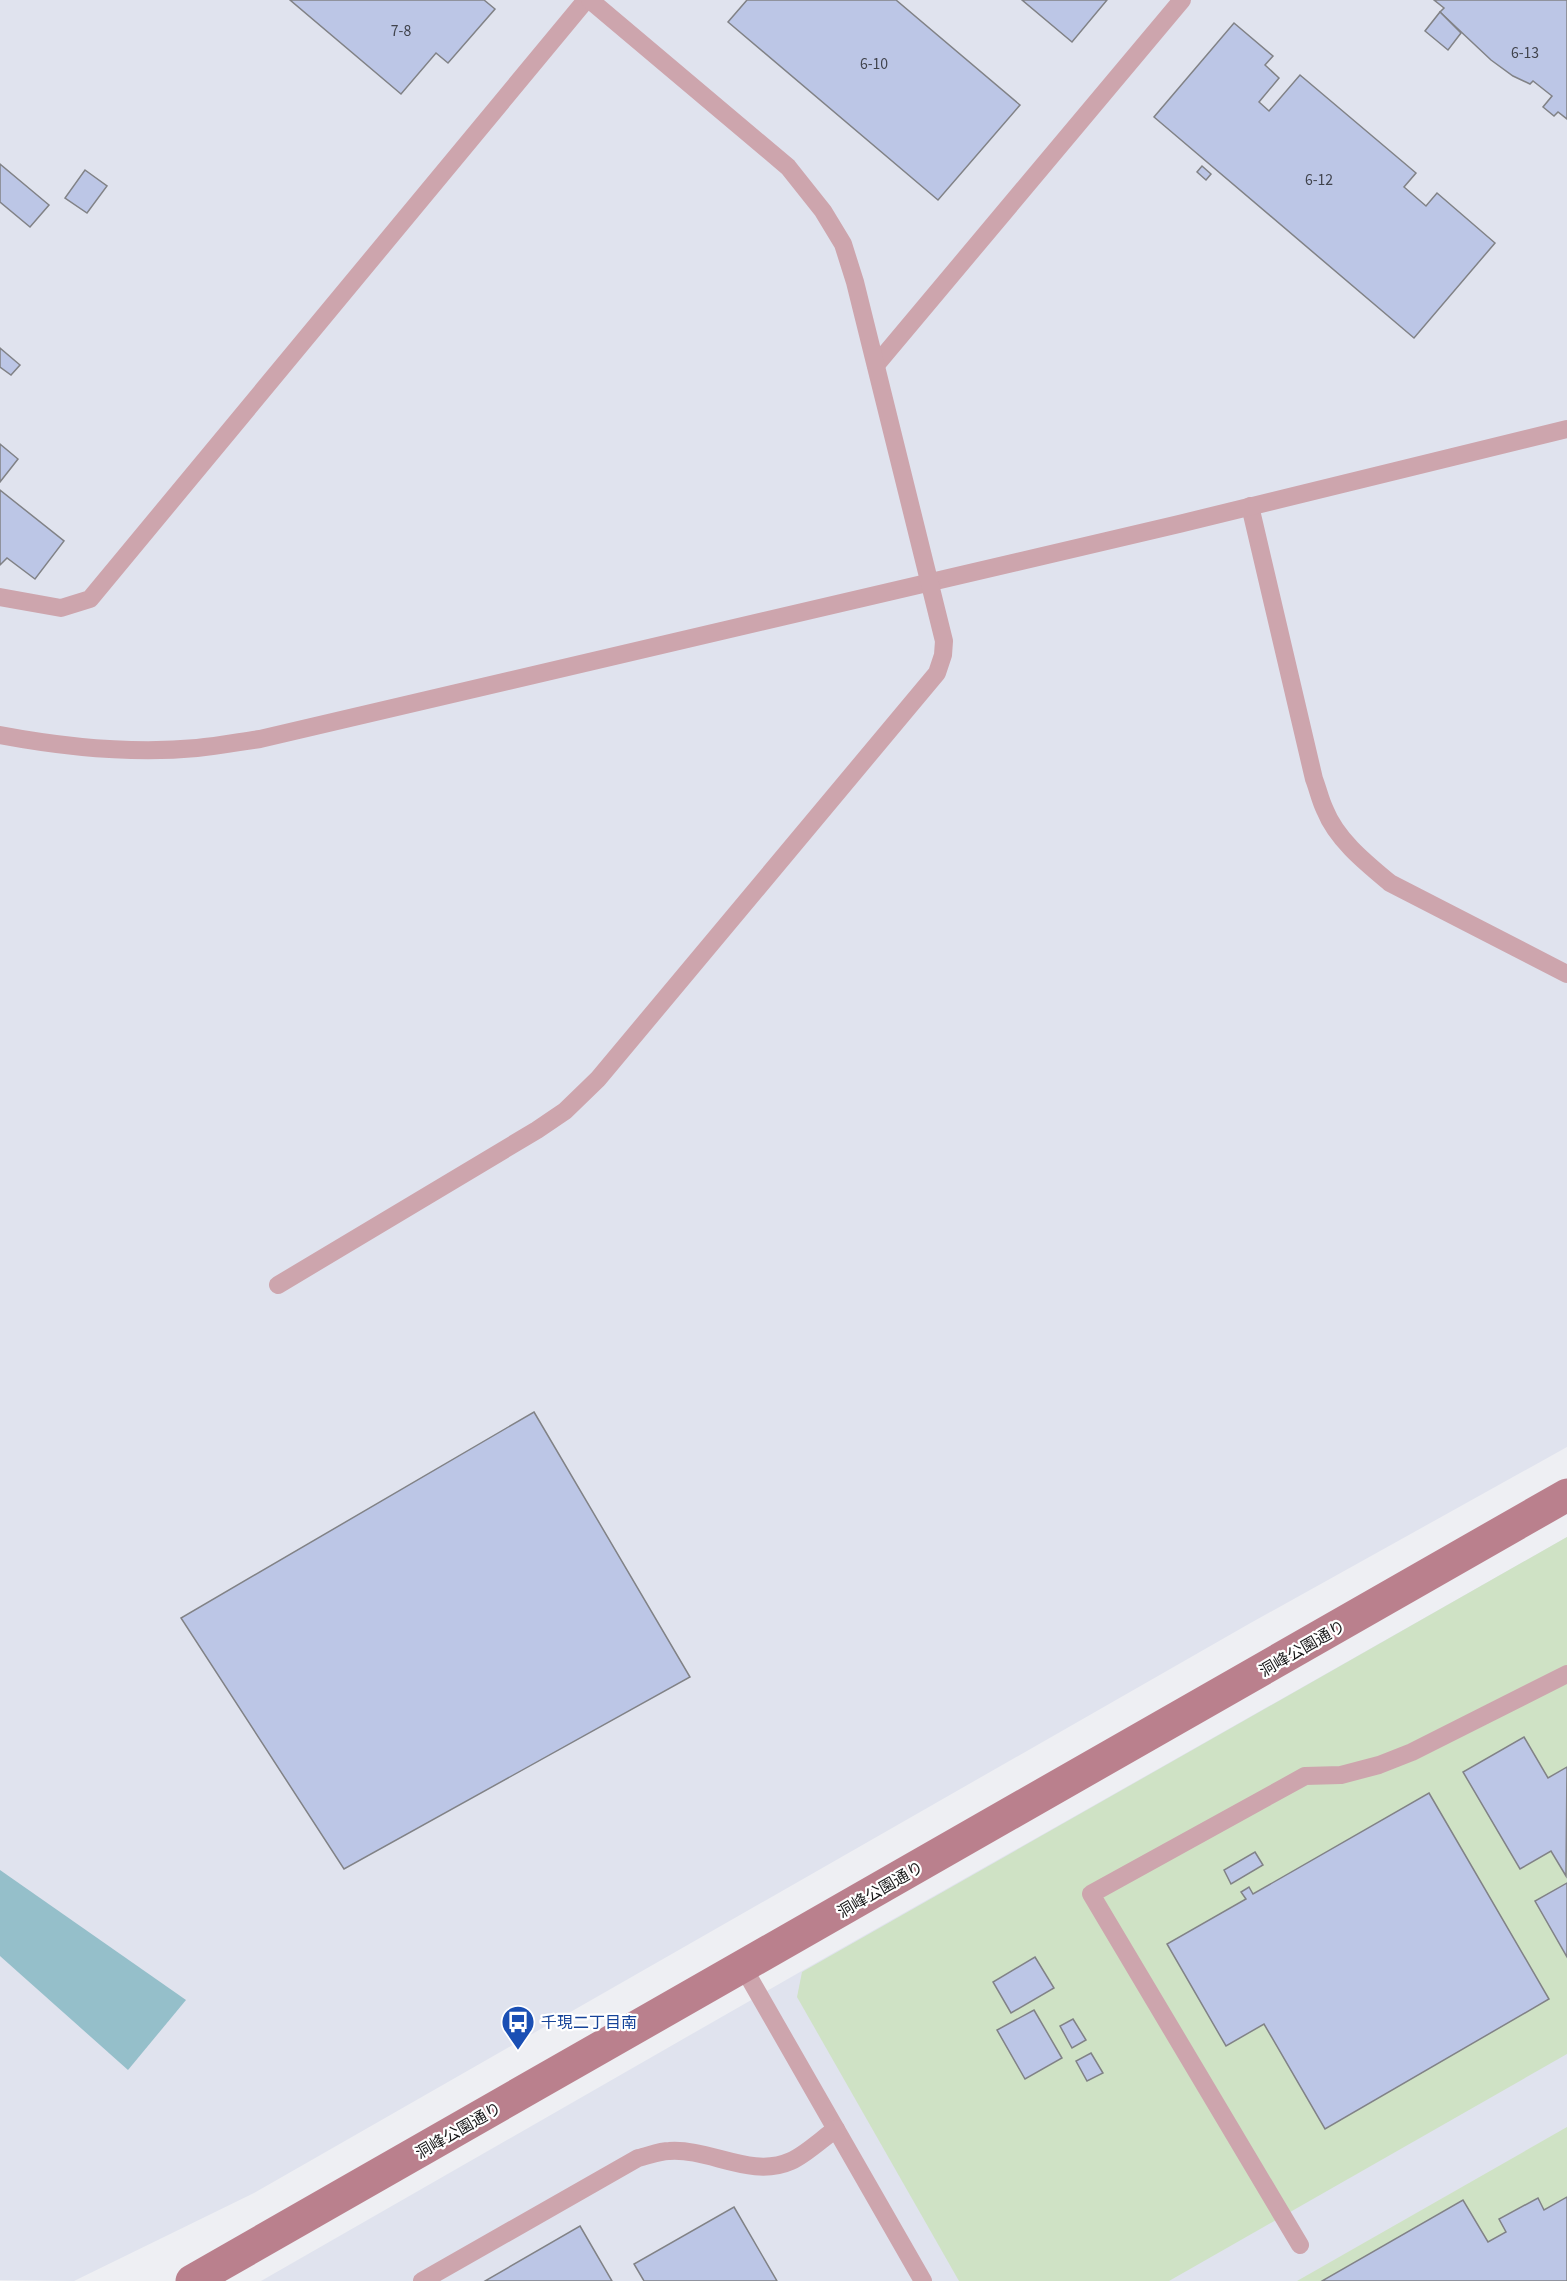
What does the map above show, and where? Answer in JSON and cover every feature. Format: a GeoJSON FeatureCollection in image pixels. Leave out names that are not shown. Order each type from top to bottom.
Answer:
{"type":"FeatureCollection","features":[{"type":"Feature","properties":{"kind":"street","name":"洞峰公園通り"},"geometry":{"type":"LineString","coordinates":[[192,2281],[1567,1495]]}},
{"type":"Feature","properties":{"kind":"lane"},"geometry":{"type":"LineString","coordinates":[[0,597],[62,608],[90,599],[588,0],[788,167],[823,211],[843,244],[876,366],[944,641],[937,673],[598,1079],[565,1111],[278,1285]]}},
{"type":"Feature","properties":{"kind":"lane"},"geometry":{"type":"LineString","coordinates":[[876,366],[1182,0]]}},
{"type":"Feature","properties":{"kind":"lane"},"geometry":{"type":"LineString","coordinates":[[0,735],[49,744],[121,749],[195,748],[260,739],[930,582],[1567,429]]}},
{"type":"Feature","properties":{"kind":"lane"},"geometry":{"type":"LineString","coordinates":[[1250,506],[1314,779],[1325,812],[1345,841],[1367,864],[1390,883],[1567,974]]}},
{"type":"Feature","properties":{"kind":"lane"},"geometry":{"type":"LineString","coordinates":[[1300,2245],[1091,1894],[1305,1776],[1341,1775],[1379,1765],[1412,1752],[1567,1674]]}},
{"type":"Feature","properties":{"kind":"lane"},"geometry":{"type":"LineString","coordinates":[[743,1967],[923,2281]]}},
{"type":"Feature","properties":{"kind":"lane"},"geometry":{"type":"LineString","coordinates":[[422,2281],[638,2158],[669,2151],[770,2167],[792,2161],[836,2129]]}},
{"type":"Feature","properties":{"kind":"shaded area"},"geometry":{"type":"Polygon","coordinates":[[[0,0],[1567,0],[1567,1447],[1247,1625],[254,2193],[74,2281],[0,2280],[0,0]]]}},
{"type":"Feature","properties":{"kind":"shaded area"},"geometry":{"type":"Polygon","coordinates":[[[1567,1537],[1567,2281],[261,2281],[807,1968],[1567,1537]]]}},
{"type":"Feature","properties":{"kind":"green space"},"geometry":{"type":"Polygon","coordinates":[[[1567,1537],[1567,2054],[1169,2281],[959,2281],[797,1997],[802,1972],[1567,1537]]]}},
{"type":"Feature","properties":{"kind":"green space"},"geometry":{"type":"Polygon","coordinates":[[[1567,2127],[1567,2281],[1297,2281],[1567,2127]]]}},
{"type":"Feature","properties":{"kind":"water"},"geometry":{"type":"Polygon","coordinates":[[[0,1870],[186,2000],[128,2070],[0,1956],[0,1870]]]}},
{"type":"Feature","properties":{"kind":"building"},"geometry":{"type":"Polygon","coordinates":[[[290,0],[484,0],[495,9],[448,63],[436,53],[401,94],[290,0]]]}},
{"type":"Feature","properties":{"kind":"building"},"geometry":{"type":"Polygon","coordinates":[[[747,0],[896,0],[1020,105],[938,200],[728,22],[747,0]]]}},
{"type":"Feature","properties":{"kind":"building"},"geometry":{"type":"Polygon","coordinates":[[[1022,0],[1107,0],[1072,42],[1022,0]]]}},
{"type":"Feature","properties":{"kind":"building"},"geometry":{"type":"Polygon","coordinates":[[[1434,0],[1567,0],[1567,119],[1558,112],[1554,116],[1543,107],[1552,96],[1533,81],[1530,84],[1513,76],[1491,60],[1440,12],[1444,8],[1434,0]]]}},
{"type":"Feature","properties":{"kind":"building"},"geometry":{"type":"Polygon","coordinates":[[[1440,12],[1461,33],[1448,50],[1425,31],[1440,12]]]}},
{"type":"Feature","properties":{"kind":"building"},"geometry":{"type":"Polygon","coordinates":[[[1234,23],[1273,56],[1265,65],[1279,78],[1259,102],[1269,111],[1300,75],[1416,173],[1404,187],[1426,206],[1437,193],[1495,243],[1414,338],[1154,117],[1234,23]]]}},
{"type":"Feature","properties":{"kind":"building"},"geometry":{"type":"Polygon","coordinates":[[[0,164],[49,205],[30,227],[0,202],[0,164]]]}},
{"type":"Feature","properties":{"kind":"building"},"geometry":{"type":"Polygon","coordinates":[[[1202,166],[1211,174],[1206,180],[1197,172],[1202,166]]]}},
{"type":"Feature","properties":{"kind":"building"},"geometry":{"type":"Polygon","coordinates":[[[85,170],[107,186],[87,213],[65,198],[85,170]]]}},
{"type":"Feature","properties":{"kind":"building"},"geometry":{"type":"Polygon","coordinates":[[[0,348],[20,365],[11,375],[0,367],[0,348]]]}},
{"type":"Feature","properties":{"kind":"building"},"geometry":{"type":"Polygon","coordinates":[[[0,444],[18,459],[0,482],[0,444]]]}},
{"type":"Feature","properties":{"kind":"building"},"geometry":{"type":"Polygon","coordinates":[[[0,490],[64,541],[35,579],[7,558],[0,565],[0,490]]]}},
{"type":"Feature","properties":{"kind":"building"},"geometry":{"type":"Polygon","coordinates":[[[534,1412],[690,1677],[344,1869],[181,1618],[534,1412]]]}},
{"type":"Feature","properties":{"kind":"building"},"geometry":{"type":"Polygon","coordinates":[[[1524,1737],[1548,1778],[1567,1767],[1566,1876],[1551,1851],[1520,1869],[1463,1772],[1524,1737]]]}},
{"type":"Feature","properties":{"kind":"building"},"geometry":{"type":"Polygon","coordinates":[[[1429,1793],[1549,1999],[1325,2129],[1264,2024],[1226,2046],[1167,1944],[1246,1899],[1241,1892],[1249,1887],[1253,1894],[1429,1793]]]}},
{"type":"Feature","properties":{"kind":"building"},"geometry":{"type":"Polygon","coordinates":[[[1255,1852],[1263,1865],[1231,1884],[1224,1870],[1255,1852]]]}},
{"type":"Feature","properties":{"kind":"building"},"geometry":{"type":"Polygon","coordinates":[[[1567,1883],[1567,1957],[1535,1901],[1567,1883]]]}},
{"type":"Feature","properties":{"kind":"building"},"geometry":{"type":"Polygon","coordinates":[[[1035,1957],[1054,1988],[1011,2013],[993,1982],[1035,1957]]]}},
{"type":"Feature","properties":{"kind":"building"},"geometry":{"type":"Polygon","coordinates":[[[1034,2010],[1062,2058],[1025,2079],[997,2030],[1034,2010]]]}},
{"type":"Feature","properties":{"kind":"building"},"geometry":{"type":"Polygon","coordinates":[[[1073,2019],[1086,2040],[1072,2048],[1060,2026],[1073,2019]]]}},
{"type":"Feature","properties":{"kind":"building"},"geometry":{"type":"Polygon","coordinates":[[[1091,2053],[1103,2073],[1087,2081],[1076,2061],[1091,2053]]]}},
{"type":"Feature","properties":{"kind":"building"},"geometry":{"type":"Polygon","coordinates":[[[1567,2197],[1567,2281],[1322,2281],[1463,2200],[1488,2242],[1506,2232],[1499,2219],[1538,2198],[1544,2210],[1567,2197]]]}},
{"type":"Feature","properties":{"kind":"building"},"geometry":{"type":"Polygon","coordinates":[[[734,2207],[777,2281],[644,2281],[634,2264],[734,2207]]]}},
{"type":"Feature","properties":{"kind":"building"},"geometry":{"type":"Polygon","coordinates":[[[580,2226],[612,2281],[485,2281],[580,2226]]]}},
{"type":"Feature","properties":{"kind":"place","name":"千現二丁目南"},"geometry":{"type":"Point","coordinates":[518,2051]}}]}
